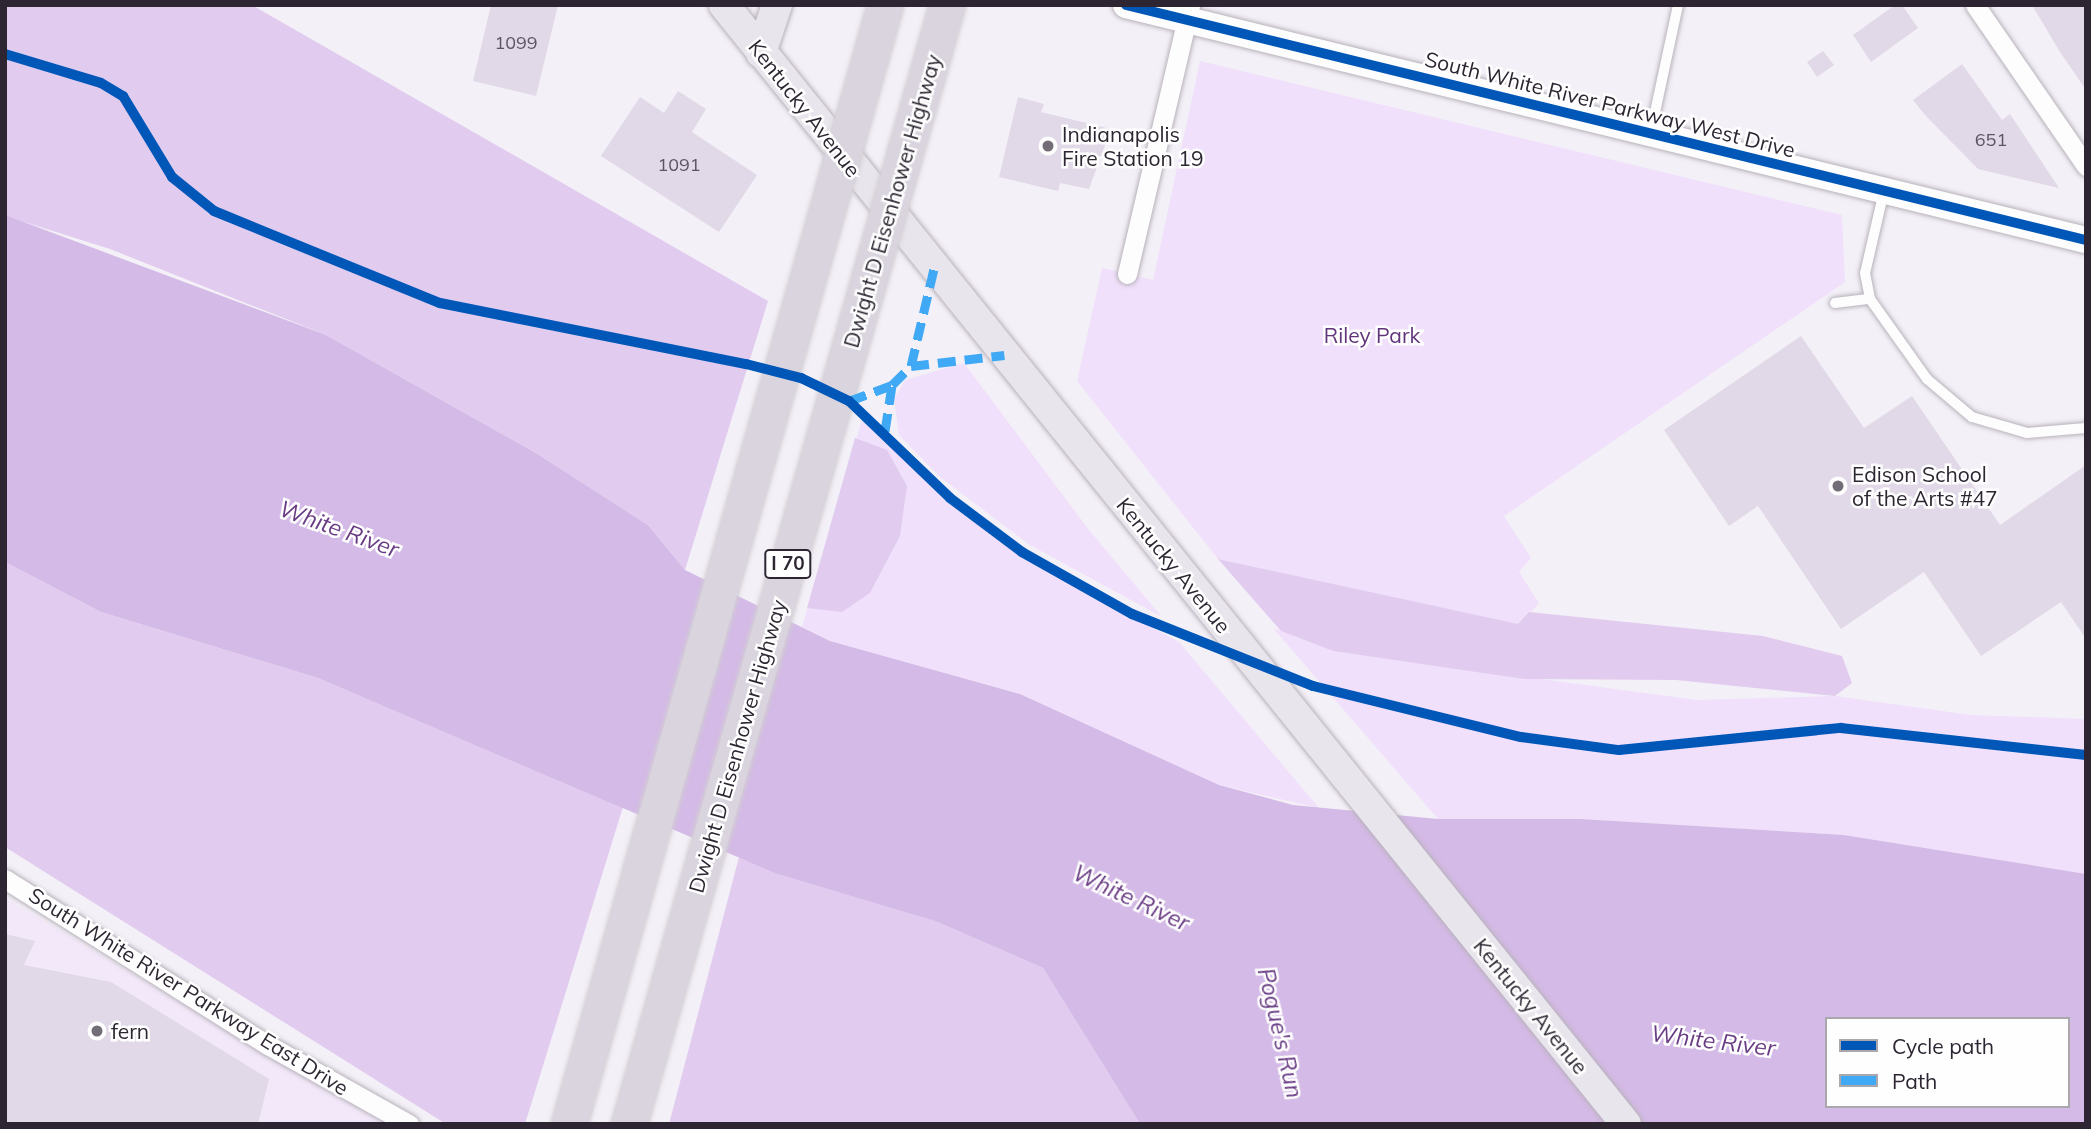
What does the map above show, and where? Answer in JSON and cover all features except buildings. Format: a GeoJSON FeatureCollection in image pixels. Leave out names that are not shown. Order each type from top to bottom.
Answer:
{"type":"FeatureCollection","features":[{"type":"Feature","properties":{"kind":"highway","name":"I 70"},"geometry":{"type":"LineString","coordinates":[[569,1124],[885,5]]}},
{"type":"Feature","properties":{"kind":"highway","name":"Dwight D Eisenhower Highway"},"geometry":{"type":"LineString","coordinates":[[629,1124],[947,5]]}},
{"type":"Feature","properties":{"kind":"main road","name":"Kentucky Avenue"},"geometry":{"type":"LineString","coordinates":[[724,5],[1626,1124]]}},
{"type":"Feature","properties":{"kind":"main road"},"geometry":{"type":"LineString","coordinates":[[761,53],[777,5]]}},
{"type":"Feature","properties":{"kind":"street","name":"South White River Parkway West Drive"},"geometry":{"type":"LineString","coordinates":[[1126,5],[1189,13],[1651,134],[2086,240]]}},
{"type":"Feature","properties":{"kind":"street"},"geometry":{"type":"LineString","coordinates":[[1975,5],[2086,166]]}},
{"type":"Feature","properties":{"kind":"street"},"geometry":{"type":"LineString","coordinates":[[1127,274],[1189,13]]}},
{"type":"Feature","properties":{"kind":"street","name":"South White River Parkway East Drive"},"geometry":{"type":"LineString","coordinates":[[5,879],[268,1045],[409,1124]]}},
{"type":"Feature","properties":{"kind":"lane"},"geometry":{"type":"LineString","coordinates":[[1651,134],[1678,5]]}},
{"type":"Feature","properties":{"kind":"lane"},"geometry":{"type":"LineString","coordinates":[[1885,191],[1865,273],[1870,299],[1927,379],[1972,416],[2027,433],[2086,428]]}},
{"type":"Feature","properties":{"kind":"lane"},"geometry":{"type":"LineString","coordinates":[[1835,303],[1870,299]]}},
{"type":"Feature","properties":{"kind":"shaded area"},"geometry":{"type":"Polygon","coordinates":[[[5,5],[252,5],[768,301],[685,570],[648,525],[536,453],[326,335],[110,249],[5,216],[5,5]]]}},
{"type":"Feature","properties":{"kind":"shaded area"},"geometry":{"type":"Polygon","coordinates":[[[855,438],[887,450],[907,486],[900,536],[870,593],[842,612],[807,608],[855,438]]]}},
{"type":"Feature","properties":{"kind":"shaded area"},"geometry":{"type":"Polygon","coordinates":[[[1218,559],[1518,624],[1529,612],[1763,636],[1842,656],[1852,683],[1835,696],[1676,680],[1524,679],[1333,651],[1281,631],[1218,559]]]}},
{"type":"Feature","properties":{"kind":"shaded area"},"geometry":{"type":"Polygon","coordinates":[[[5,562],[101,612],[318,678],[623,807],[525,1124],[446,1124],[5,847],[5,562]]]}},
{"type":"Feature","properties":{"kind":"shaded area"},"geometry":{"type":"Polygon","coordinates":[[[739,857],[935,921],[1043,968],[1140,1124],[669,1124],[739,857]]]}},
{"type":"Feature","properties":{"kind":"shaded area","name":"fern"},"geometry":{"type":"Polygon","coordinates":[[[5,898],[368,1114],[389,1124],[5,1124],[5,898]]]}},
{"type":"Feature","properties":{"kind":"green space","name":"Riley Park"},"geometry":{"type":"Polygon","coordinates":[[[1200,61],[1842,215],[1845,282],[1504,516],[1531,558],[1519,572],[1539,603],[1519,625],[1218,559],[1077,381],[1102,268],[1153,280],[1200,61]]]}},
{"type":"Feature","properties":{"kind":"green space"},"geometry":{"type":"Polygon","coordinates":[[[964,363],[1089,530],[1162,617],[1030,545],[940,477],[899,435],[894,399],[905,380],[964,363]]]}},
{"type":"Feature","properties":{"kind":"green space"},"geometry":{"type":"Polygon","coordinates":[[[862,419],[947,502],[1022,557],[1179,642],[1319,808],[1219,785],[1020,694],[830,641],[802,627],[862,419]]]}},
{"type":"Feature","properties":{"kind":"green space"},"geometry":{"type":"Polygon","coordinates":[[[1273,628],[1333,651],[1697,700],[1835,696],[1971,715],[2086,719],[2086,874],[1844,835],[1581,819],[1438,819],[1273,628]]]}},
{"type":"Feature","properties":{"kind":"water"},"geometry":{"type":"Polygon","coordinates":[[[5,215],[326,335],[536,453],[648,525],[685,570],[830,641],[1020,694],[1219,785],[1293,805],[1438,819],[1581,819],[1844,835],[2086,874],[2086,1124],[1140,1124],[1043,968],[935,921],[775,873],[318,678],[101,612],[5,562],[5,215]]]}},
{"type":"Feature","properties":{"kind":"marked path"},"geometry":{"type":"LineString","coordinates":[[911,366],[934,269]]}},
{"type":"Feature","properties":{"kind":"marked path"},"geometry":{"type":"LineString","coordinates":[[885,431],[892,385],[911,366],[1004,355]]}},
{"type":"Feature","properties":{"kind":"marked path"},"geometry":{"type":"LineString","coordinates":[[849,401],[892,385]]}},
{"type":"Feature","properties":{"kind":"cycle path"},"geometry":{"type":"LineString","coordinates":[[1126,5],[2086,240]]}},
{"type":"Feature","properties":{"kind":"cycle path"},"geometry":{"type":"LineString","coordinates":[[5,54],[101,83],[123,96],[172,177],[214,211],[440,303],[746,364],[801,378],[849,401],[950,498],[1022,552],[1132,614],[1313,686],[1521,737],[1619,750],[1841,728],[2086,755]]}},
{"type":"Feature","properties":{"kind":"place","name":"Indianapolis Fire Station 19"},"geometry":{"type":"Point","coordinates":[1048,146]}},
{"type":"Feature","properties":{"kind":"place","name":"Edison School of the Arts #47"},"geometry":{"type":"Point","coordinates":[1838,486]}},
{"type":"Feature","properties":{"kind":"place","name":"fern"},"geometry":{"type":"Point","coordinates":[97,1031]}},
{"type":"Feature","properties":{"kind":"water label","name":"White River"},"geometry":{"type":"Point","coordinates":[339,529]}},
{"type":"Feature","properties":{"kind":"water label","name":"White River"},"geometry":{"type":"Point","coordinates":[1131,898]}},
{"type":"Feature","properties":{"kind":"water label","name":"Pogue's Run"},"geometry":{"type":"Point","coordinates":[1280,1033]}},
{"type":"Feature","properties":{"kind":"water label","name":"White River"},"geometry":{"type":"Point","coordinates":[1713,1041]}}]}
